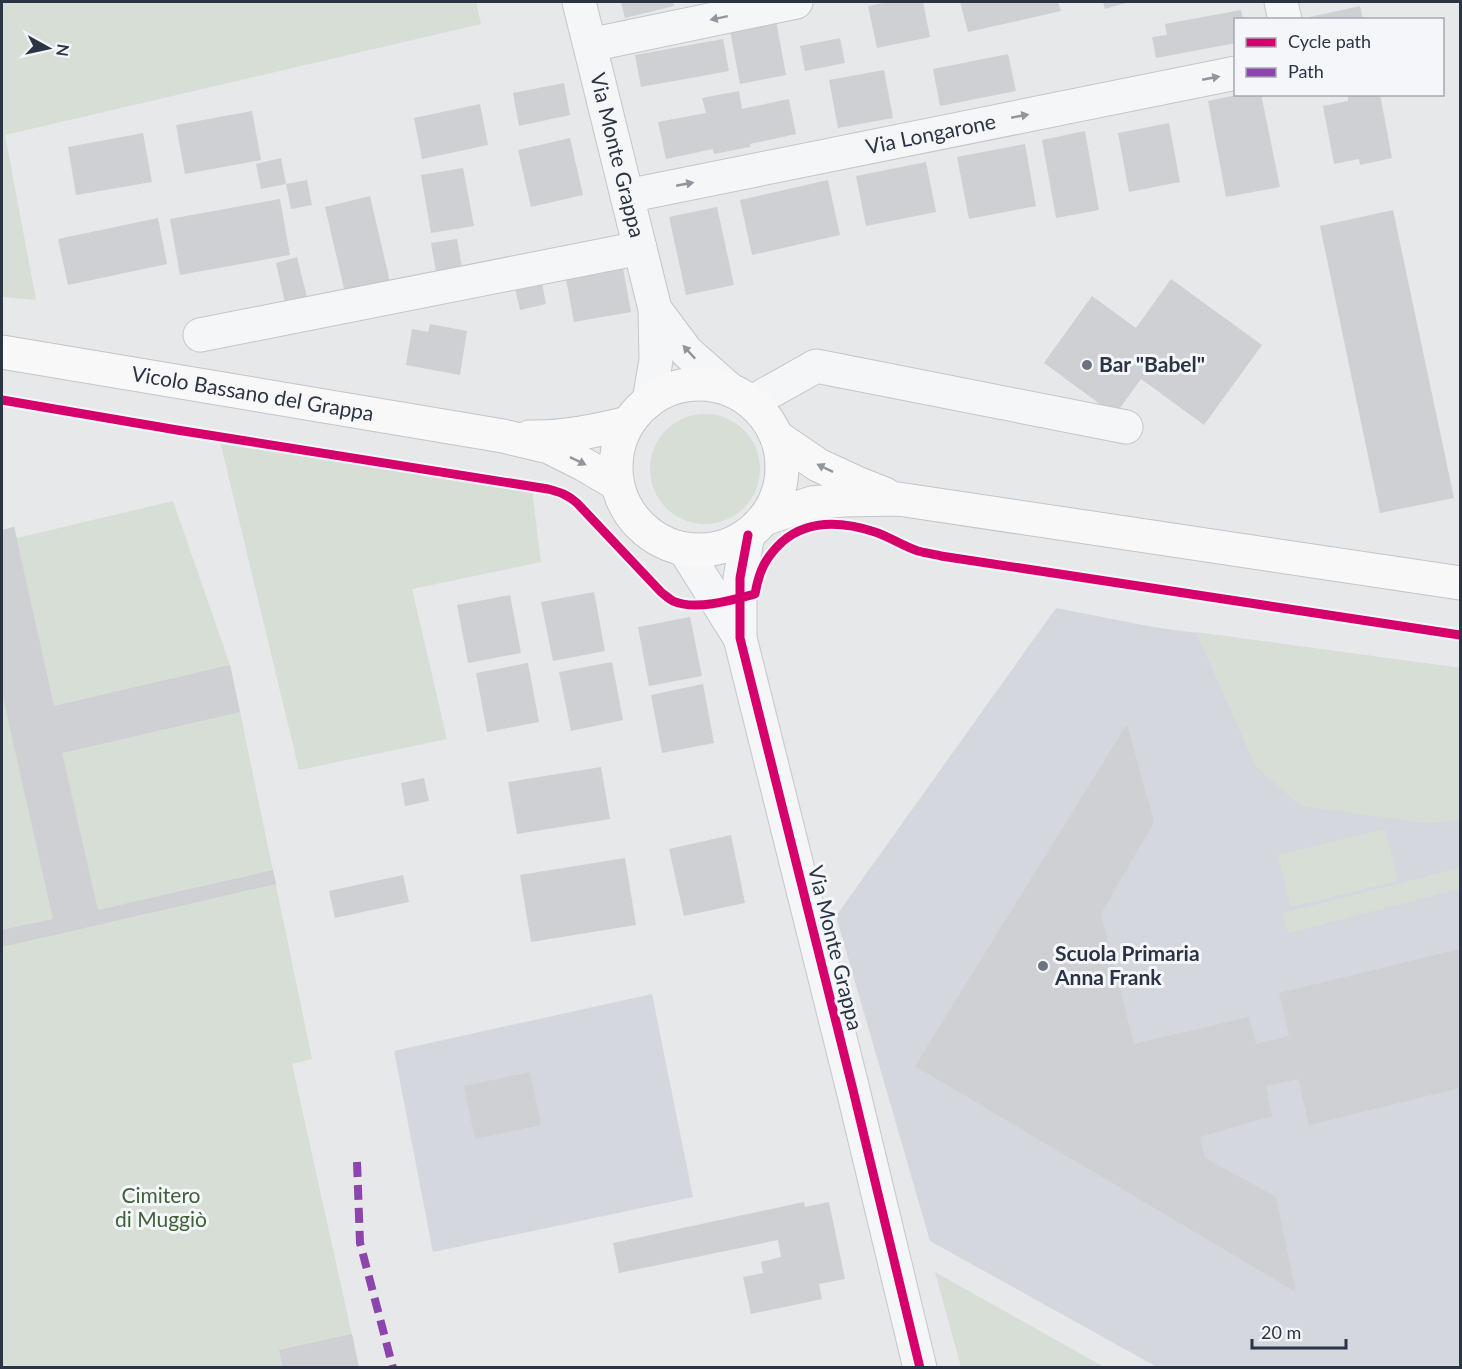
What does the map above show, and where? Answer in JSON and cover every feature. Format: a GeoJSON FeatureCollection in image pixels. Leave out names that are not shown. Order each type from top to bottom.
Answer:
{"type":"FeatureCollection","features":[{"type":"Feature","properties":{"kind":"main road","name":"Vicolo Bassano del Grappa"},"geometry":{"type":"LineString","coordinates":[[2,352],[502,436]]}},
{"type":"Feature","properties":{"kind":"main road"},"geometry":{"type":"LineString","coordinates":[[502,436],[551,437],[588,432],[638,412],[673,388],[701,383],[741,396],[767,418],[777,437],[782,458],[782,480],[776,501],[756,527]]}},
{"type":"Feature","properties":{"kind":"main road"},"geometry":{"type":"LineString","coordinates":[[638,412],[620,443],[616,463],[618,484],[626,507],[641,526],[661,541],[684,549],[706,550],[728,546],[756,527],[812,503],[898,499],[1461,583]]}},
{"type":"Feature","properties":{"kind":"main road"},"geometry":{"type":"LineString","coordinates":[[502,436],[549,447],[618,484]]}},
{"type":"Feature","properties":{"kind":"main road"},"geometry":{"type":"LineString","coordinates":[[777,437],[822,467],[898,499]]}},
{"type":"Feature","properties":{"kind":"street","name":"Via Monte Grappa"},"geometry":{"type":"LineString","coordinates":[[579,2],[655,309],[656,360],[638,412]]}},
{"type":"Feature","properties":{"kind":"street"},"geometry":{"type":"LineString","coordinates":[[590,45],[796,2]]}},
{"type":"Feature","properties":{"kind":"street"},"geometry":{"type":"LineString","coordinates":[[1281,2],[1285,18]]}},
{"type":"Feature","properties":{"kind":"street","name":"Via Longarone"},"geometry":{"type":"LineString","coordinates":[[627,196],[1234,73]]}},
{"type":"Feature","properties":{"kind":"street"},"geometry":{"type":"LineString","coordinates":[[200,335],[640,248]]}},
{"type":"Feature","properties":{"kind":"street","name":"Via Monte Grappa"},"geometry":{"type":"LineString","coordinates":[[655,309],[687,352],[741,396]]}},
{"type":"Feature","properties":{"kind":"street"},"geometry":{"type":"LineString","coordinates":[[741,396],[816,366],[1126,427]]}},
{"type":"Feature","properties":{"kind":"street","name":"Via Monte Grappa"},"geometry":{"type":"LineString","coordinates":[[756,527],[740,578],[740,638],[920,1368]]}},
{"type":"Feature","properties":{"kind":"street","name":"Via Monte Grappa"},"geometry":{"type":"LineString","coordinates":[[684,549],[740,638]]}},
{"type":"Feature","properties":{"kind":"shaded area"},"geometry":{"type":"Polygon","coordinates":[[[1056,608],[1153,627],[1460,668],[1460,1367],[1157,1367],[930,1241],[836,916],[1056,608]]]}},
{"type":"Feature","properties":{"kind":"shaded area"},"geometry":{"type":"Polygon","coordinates":[[[652,994],[693,1197],[433,1252],[394,1051],[652,994]]]}},
{"type":"Feature","properties":{"kind":"green space"},"geometry":{"type":"Polygon","coordinates":[[[2,2],[476,2],[481,24],[5,135],[36,300],[2,297],[2,2]]]}},
{"type":"Feature","properties":{"kind":"green space"},"geometry":{"type":"Polygon","coordinates":[[[705,414],[726,419],[744,430],[755,448],[760,469],[755,490],[744,508],[726,519],[705,524],[684,519],[666,508],[655,490],[650,469],[655,448],[666,430],[684,419],[705,414]]]}},
{"type":"Feature","properties":{"kind":"green space"},"geometry":{"type":"Polygon","coordinates":[[[220,441],[532,490],[541,562],[412,589],[447,739],[299,770],[220,441]]]}},
{"type":"Feature","properties":{"kind":"green space","name":"Cimitero di Muggiò"},"geometry":{"type":"Polygon","coordinates":[[[173,501],[230,665],[312,1059],[292,1064],[359,1367],[2,1367],[2,530],[14,527],[17,538],[173,501]]]}},
{"type":"Feature","properties":{"kind":"green space"},"geometry":{"type":"Polygon","coordinates":[[[1196,632],[1460,668],[1460,820],[1426,823],[1301,806],[1256,767],[1196,632]]]}},
{"type":"Feature","properties":{"kind":"green space"},"geometry":{"type":"Polygon","coordinates":[[[1385,829],[1398,881],[1291,907],[1278,855],[1385,829]]]}},
{"type":"Feature","properties":{"kind":"green space"},"geometry":{"type":"Polygon","coordinates":[[[1460,868],[1460,889],[1288,933],[1283,913],[1460,868]]]}},
{"type":"Feature","properties":{"kind":"green space"},"geometry":{"type":"Polygon","coordinates":[[[935,1272],[1104,1367],[961,1367],[935,1272]]]}},
{"type":"Feature","properties":{"kind":"building"},"geometry":{"type":"Polygon","coordinates":[[[621,2],[673,2],[674,6],[625,18],[621,2]]]}},
{"type":"Feature","properties":{"kind":"building"},"geometry":{"type":"Polygon","coordinates":[[[888,2],[923,2],[930,37],[877,48],[868,6],[888,2]]]}},
{"type":"Feature","properties":{"kind":"building"},"geometry":{"type":"Polygon","coordinates":[[[960,2],[1058,2],[1061,11],[968,32],[960,2]]]}},
{"type":"Feature","properties":{"kind":"building"},"geometry":{"type":"Polygon","coordinates":[[[1103,2],[1129,2],[1105,9],[1103,2]]]}},
{"type":"Feature","properties":{"kind":"building"},"geometry":{"type":"Polygon","coordinates":[[[1360,6],[1363,18],[1310,18],[1360,6]]]}},
{"type":"Feature","properties":{"kind":"building"},"geometry":{"type":"Polygon","coordinates":[[[1241,10],[1243,18],[1234,18],[1234,43],[1156,58],[1152,37],[1167,35],[1165,24],[1241,10]]]}},
{"type":"Feature","properties":{"kind":"building"},"geometry":{"type":"Polygon","coordinates":[[[776,21],[786,75],[740,84],[730,31],[776,21]]]}},
{"type":"Feature","properties":{"kind":"building"},"geometry":{"type":"Polygon","coordinates":[[[840,38],[845,63],[805,71],[800,46],[840,38]]]}},
{"type":"Feature","properties":{"kind":"building"},"geometry":{"type":"Polygon","coordinates":[[[723,39],[729,71],[641,87],[635,55],[723,39]]]}},
{"type":"Feature","properties":{"kind":"building"},"geometry":{"type":"Polygon","coordinates":[[[1008,54],[1016,91],[940,106],[933,69],[1008,54]]]}},
{"type":"Feature","properties":{"kind":"building"},"geometry":{"type":"Polygon","coordinates":[[[884,70],[893,118],[838,128],[829,80],[884,70]]]}},
{"type":"Feature","properties":{"kind":"building"},"geometry":{"type":"Polygon","coordinates":[[[564,83],[570,115],[519,126],[513,93],[564,83]]]}},
{"type":"Feature","properties":{"kind":"building"},"geometry":{"type":"Polygon","coordinates":[[[739,91],[742,109],[789,99],[796,134],[714,154],[713,149],[666,159],[658,122],[706,113],[702,98],[739,91]]]}},
{"type":"Feature","properties":{"kind":"building"},"geometry":{"type":"Polygon","coordinates":[[[1234,96],[1261,96],[1280,187],[1226,197],[1208,101],[1234,96]]]}},
{"type":"Feature","properties":{"kind":"building"},"geometry":{"type":"Polygon","coordinates":[[[1348,96],[1380,96],[1392,158],[1360,165],[1359,159],[1334,164],[1323,106],[1348,101],[1348,96]]]}},
{"type":"Feature","properties":{"kind":"building"},"geometry":{"type":"Polygon","coordinates":[[[480,104],[488,145],[422,159],[414,118],[480,104]]]}},
{"type":"Feature","properties":{"kind":"building"},"geometry":{"type":"Polygon","coordinates":[[[252,111],[261,160],[185,174],[176,125],[252,111]]]}},
{"type":"Feature","properties":{"kind":"building"},"geometry":{"type":"Polygon","coordinates":[[[1169,123],[1180,182],[1129,192],[1118,133],[1169,123]]]}},
{"type":"Feature","properties":{"kind":"building"},"geometry":{"type":"Polygon","coordinates":[[[1085,131],[1099,210],[1056,218],[1042,140],[1085,131]]]}},
{"type":"Feature","properties":{"kind":"building"},"geometry":{"type":"Polygon","coordinates":[[[143,133],[152,182],[76,195],[68,147],[143,133]]]}},
{"type":"Feature","properties":{"kind":"building"},"geometry":{"type":"Polygon","coordinates":[[[570,138],[583,195],[531,207],[518,150],[570,138]]]}},
{"type":"Feature","properties":{"kind":"building"},"geometry":{"type":"Polygon","coordinates":[[[1025,144],[1036,206],[969,219],[957,157],[1025,144]]]}},
{"type":"Feature","properties":{"kind":"building"},"geometry":{"type":"Polygon","coordinates":[[[281,158],[286,184],[261,189],[256,164],[281,158]]]}},
{"type":"Feature","properties":{"kind":"building"},"geometry":{"type":"Polygon","coordinates":[[[926,162],[936,212],[866,226],[856,176],[926,162]]]}},
{"type":"Feature","properties":{"kind":"building"},"geometry":{"type":"Polygon","coordinates":[[[463,168],[474,226],[431,233],[421,175],[463,168]]]}},
{"type":"Feature","properties":{"kind":"building"},"geometry":{"type":"Polygon","coordinates":[[[307,180],[312,205],[291,209],[286,184],[307,180]]]}},
{"type":"Feature","properties":{"kind":"building"},"geometry":{"type":"Polygon","coordinates":[[[828,180],[840,235],[752,255],[740,200],[828,180]]]}},
{"type":"Feature","properties":{"kind":"building"},"geometry":{"type":"Polygon","coordinates":[[[370,196],[390,282],[345,293],[325,207],[370,196]]]}},
{"type":"Feature","properties":{"kind":"building"},"geometry":{"type":"Polygon","coordinates":[[[280,199],[290,255],[180,275],[170,219],[280,199]]]}},
{"type":"Feature","properties":{"kind":"building"},"geometry":{"type":"Polygon","coordinates":[[[717,207],[734,285],[686,295],[669,217],[717,207]]]}},
{"type":"Feature","properties":{"kind":"building"},"geometry":{"type":"Polygon","coordinates":[[[1393,210],[1454,498],[1380,513],[1320,226],[1393,210]]]}},
{"type":"Feature","properties":{"kind":"building"},"geometry":{"type":"Polygon","coordinates":[[[158,218],[167,264],[68,285],[58,239],[158,218]]]}},
{"type":"Feature","properties":{"kind":"building"},"geometry":{"type":"Polygon","coordinates":[[[457,239],[462,267],[436,272],[431,243],[457,239]]]}},
{"type":"Feature","properties":{"kind":"building"},"geometry":{"type":"Polygon","coordinates":[[[297,257],[308,301],[286,307],[276,263],[297,257]]]}},
{"type":"Feature","properties":{"kind":"building"},"geometry":{"type":"Polygon","coordinates":[[[622,263],[631,312],[574,322],[565,274],[622,263]]]}},
{"type":"Feature","properties":{"kind":"building"},"geometry":{"type":"Polygon","coordinates":[[[541,278],[546,304],[520,310],[514,284],[541,278]]]}},
{"type":"Feature","properties":{"kind":"building"},"geometry":{"type":"Polygon","coordinates":[[[1171,279],[1262,345],[1204,425],[1141,379],[1115,415],[1044,363],[1092,296],[1136,328],[1171,279]]]}},
{"type":"Feature","properties":{"kind":"building"},"geometry":{"type":"Polygon","coordinates":[[[430,324],[467,331],[460,375],[406,365],[412,329],[428,332],[430,324]]]}},
{"type":"Feature","properties":{"kind":"building"},"geometry":{"type":"Polygon","coordinates":[[[14,527],[54,706],[230,665],[240,712],[62,753],[98,910],[273,870],[276,884],[2,947],[2,930],[53,919],[2,693],[2,530],[14,527]]]}},
{"type":"Feature","properties":{"kind":"building"},"geometry":{"type":"Polygon","coordinates":[[[594,592],[605,651],[553,661],[541,602],[594,592]]]}},
{"type":"Feature","properties":{"kind":"building"},"geometry":{"type":"Polygon","coordinates":[[[510,595],[521,653],[468,663],[457,605],[510,595]]]}},
{"type":"Feature","properties":{"kind":"building"},"geometry":{"type":"Polygon","coordinates":[[[690,617],[702,676],[649,686],[638,627],[690,617]]]}},
{"type":"Feature","properties":{"kind":"building"},"geometry":{"type":"Polygon","coordinates":[[[612,662],[623,720],[571,731],[559,672],[612,662]]]}},
{"type":"Feature","properties":{"kind":"building"},"geometry":{"type":"Polygon","coordinates":[[[528,663],[539,722],[487,732],[476,673],[528,663]]]}},
{"type":"Feature","properties":{"kind":"building"},"geometry":{"type":"Polygon","coordinates":[[[703,684],[714,743],[662,753],[651,695],[703,684]]]}},
{"type":"Feature","properties":{"kind":"building"},"geometry":{"type":"Polygon","coordinates":[[[1127,724],[1154,822],[1101,914],[1134,1044],[1249,1017],[1256,1044],[1289,1036],[1279,993],[1460,949],[1460,1088],[1309,1125],[1298,1079],[1266,1086],[1272,1116],[1200,1137],[1205,1158],[1276,1197],[1296,1292],[915,1066],[1127,724]]]}},
{"type":"Feature","properties":{"kind":"building"},"geometry":{"type":"Polygon","coordinates":[[[601,767],[610,819],[517,834],[508,782],[601,767]]]}},
{"type":"Feature","properties":{"kind":"building"},"geometry":{"type":"Polygon","coordinates":[[[424,778],[429,801],[405,806],[401,783],[424,778]]]}},
{"type":"Feature","properties":{"kind":"building"},"geometry":{"type":"Polygon","coordinates":[[[731,835],[745,903],[684,916],[669,849],[731,835]]]}},
{"type":"Feature","properties":{"kind":"building"},"geometry":{"type":"Polygon","coordinates":[[[625,858],[636,925],[531,942],[520,875],[625,858]]]}},
{"type":"Feature","properties":{"kind":"building"},"geometry":{"type":"Polygon","coordinates":[[[403,875],[409,902],[335,918],[329,891],[403,875]]]}},
{"type":"Feature","properties":{"kind":"building"},"geometry":{"type":"Polygon","coordinates":[[[530,1072],[541,1125],[475,1139],[464,1086],[530,1072]]]}},
{"type":"Feature","properties":{"kind":"building"},"geometry":{"type":"Polygon","coordinates":[[[804,1202],[805,1207],[829,1202],[845,1279],[819,1284],[822,1299],[751,1314],[743,1277],[763,1273],[761,1262],[781,1257],[778,1240],[619,1273],[613,1243],[804,1202]]]}},
{"type":"Feature","properties":{"kind":"building"},"geometry":{"type":"Polygon","coordinates":[[[352,1334],[359,1368],[283,1368],[279,1350],[352,1334]]]}},
{"type":"Feature","properties":{"kind":"marked path"},"geometry":{"type":"LineString","coordinates":[[357,1162],[360,1243],[393,1368]]}},
{"type":"Feature","properties":{"kind":"cycle path"},"geometry":{"type":"LineString","coordinates":[[2,400],[556,491],[577,503],[661,592],[682,604],[714,604],[755,594],[764,565],[782,542],[803,529],[839,525],[875,532],[918,551],[941,556],[1460,635]]}},
{"type":"Feature","properties":{"kind":"cycle path"},"geometry":{"type":"LineString","coordinates":[[748,535],[740,578],[740,638],[920,1368]]}},
{"type":"Feature","properties":{"kind":"place","name":"Bar \"Babel\""},"geometry":{"type":"Point","coordinates":[1087,365]}},
{"type":"Feature","properties":{"kind":"place","name":"Scuola Primaria Anna Frank"},"geometry":{"type":"Point","coordinates":[1043,966]}}]}
